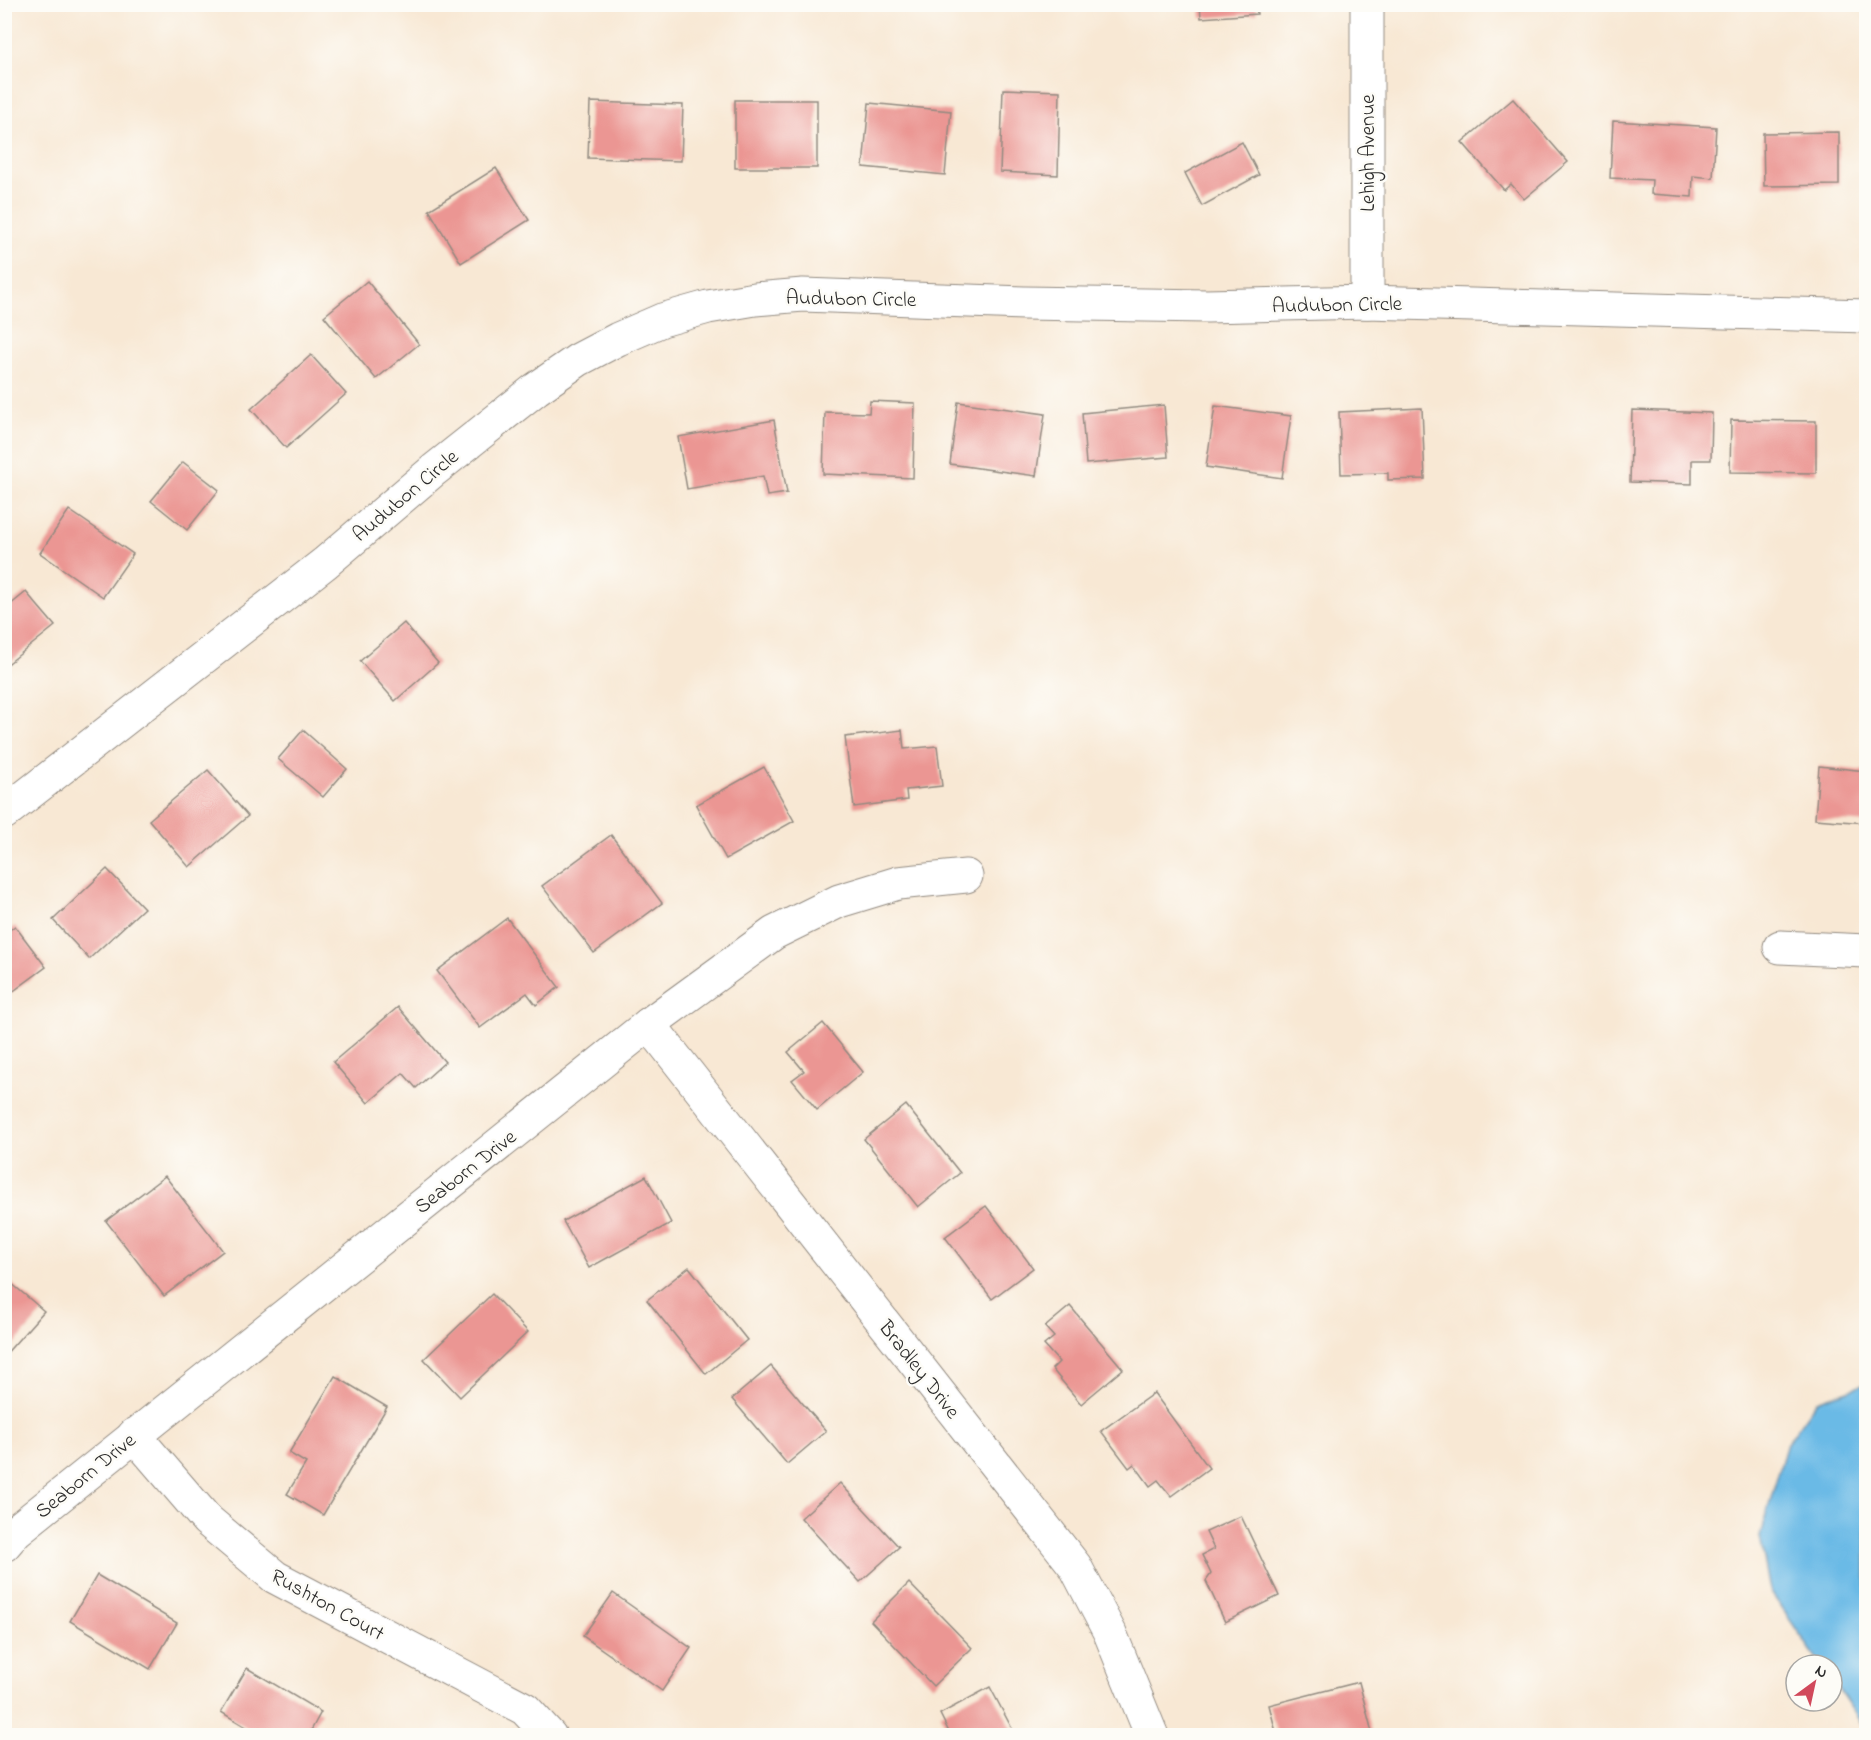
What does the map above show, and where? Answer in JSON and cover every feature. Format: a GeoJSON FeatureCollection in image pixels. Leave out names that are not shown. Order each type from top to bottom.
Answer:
{"type":"FeatureCollection","features":[{"type":"Feature","properties":{"kind":"street","name":"Lehigh Avenue"},"geometry":{"type":"LineString","coordinates":[[1366,302],[1367,4]]}},
{"type":"Feature","properties":{"kind":"street","name":"Audubon Circle"},"geometry":{"type":"LineString","coordinates":[[4,813],[315,570],[434,470],[536,389],[578,360],[662,320],[708,307],[755,298],[803,295],[1024,303],[1207,306],[1366,302],[1866,316]]}},
{"type":"Feature","properties":{"kind":"street","name":"Seaborn Drive"},"geometry":{"type":"LineString","coordinates":[[4,1545],[16,1530],[649,1024],[774,933],[839,901],[898,883],[966,876]]}},
{"type":"Feature","properties":{"kind":"street"},"geometry":{"type":"LineString","coordinates":[[1780,947],[1866,951]]}},
{"type":"Feature","properties":{"kind":"street","name":"Bradley Drive"},"geometry":{"type":"LineString","coordinates":[[649,1024],[1075,1566],[1110,1633],[1152,1736]]}},
{"type":"Feature","properties":{"kind":"street","name":"Rushton Court"},"geometry":{"type":"LineString","coordinates":[[134,1435],[207,1521],[275,1577],[525,1709],[550,1736]]}},
{"type":"Feature","properties":{"kind":"water"},"geometry":{"type":"Polygon","coordinates":[[[1866,1384],[1866,1730],[1844,1698],[1844,1653],[1813,1653],[1770,1591],[1760,1536],[1787,1443],[1817,1401],[1866,1384]]]}},
{"type":"Feature","properties":{"kind":"building"},"geometry":{"type":"Polygon","coordinates":[[[1200,4],[1256,4],[1257,14],[1201,18],[1200,4]]]}},
{"type":"Feature","properties":{"kind":"building"},"geometry":{"type":"Polygon","coordinates":[[[1003,89],[1060,91],[1058,175],[1000,172],[1003,89]]]}},
{"type":"Feature","properties":{"kind":"building"},"geometry":{"type":"Polygon","coordinates":[[[1513,99],[1568,162],[1524,199],[1511,184],[1504,190],[1462,142],[1513,99]]]}},
{"type":"Feature","properties":{"kind":"building"},"geometry":{"type":"Polygon","coordinates":[[[735,100],[817,100],[817,168],[735,168],[735,100]]]}},
{"type":"Feature","properties":{"kind":"building"},"geometry":{"type":"Polygon","coordinates":[[[590,102],[683,105],[681,161],[588,158],[590,102]]]}},
{"type":"Feature","properties":{"kind":"building"},"geometry":{"type":"Polygon","coordinates":[[[869,103],[951,111],[945,175],[863,167],[869,103]]]}},
{"type":"Feature","properties":{"kind":"building"},"geometry":{"type":"Polygon","coordinates":[[[1613,121],[1716,127],[1713,178],[1693,176],[1692,197],[1651,194],[1652,180],[1610,178],[1613,121]]]}},
{"type":"Feature","properties":{"kind":"building"},"geometry":{"type":"Polygon","coordinates":[[[1839,132],[1839,185],[1764,186],[1763,133],[1839,132]]]}},
{"type":"Feature","properties":{"kind":"building"},"geometry":{"type":"Polygon","coordinates":[[[1242,142],[1259,175],[1202,206],[1185,173],[1242,142]]]}},
{"type":"Feature","properties":{"kind":"building"},"geometry":{"type":"Polygon","coordinates":[[[496,168],[529,220],[461,263],[429,210],[496,168]]]}},
{"type":"Feature","properties":{"kind":"building"},"geometry":{"type":"Polygon","coordinates":[[[367,281],[419,344],[376,379],[324,316],[367,281]]]}},
{"type":"Feature","properties":{"kind":"building"},"geometry":{"type":"Polygon","coordinates":[[[311,355],[346,394],[286,448],[251,409],[311,355]]]}},
{"type":"Feature","properties":{"kind":"building"},"geometry":{"type":"Polygon","coordinates":[[[870,401],[915,403],[913,478],[823,474],[825,412],[869,413],[870,401]]]}},
{"type":"Feature","properties":{"kind":"building"},"geometry":{"type":"Polygon","coordinates":[[[958,402],[1045,414],[1036,476],[950,464],[958,402]]]}},
{"type":"Feature","properties":{"kind":"building"},"geometry":{"type":"Polygon","coordinates":[[[1164,405],[1168,457],[1086,464],[1082,413],[1164,405]]]}},
{"type":"Feature","properties":{"kind":"building"},"geometry":{"type":"Polygon","coordinates":[[[1215,406],[1291,416],[1282,478],[1206,467],[1215,406]]]}},
{"type":"Feature","properties":{"kind":"building"},"geometry":{"type":"Polygon","coordinates":[[[1422,408],[1425,479],[1388,480],[1388,473],[1341,474],[1339,412],[1422,408]]]}},
{"type":"Feature","properties":{"kind":"building"},"geometry":{"type":"Polygon","coordinates":[[[1632,410],[1712,413],[1711,460],[1692,460],[1692,484],[1630,482],[1632,410]]]}},
{"type":"Feature","properties":{"kind":"building"},"geometry":{"type":"Polygon","coordinates":[[[774,420],[787,493],[767,496],[763,476],[687,489],[678,437],[774,420]]]}},
{"type":"Feature","properties":{"kind":"building"},"geometry":{"type":"Polygon","coordinates":[[[1731,420],[1816,421],[1816,473],[1730,472],[1731,420]]]}},
{"type":"Feature","properties":{"kind":"building"},"geometry":{"type":"Polygon","coordinates":[[[183,462],[219,490],[187,530],[151,501],[183,462]]]}},
{"type":"Feature","properties":{"kind":"building"},"geometry":{"type":"Polygon","coordinates":[[[69,510],[133,554],[103,597],[40,553],[69,510]]]}},
{"type":"Feature","properties":{"kind":"building"},"geometry":{"type":"Polygon","coordinates":[[[26,592],[55,626],[4,667],[4,610],[26,592]]]}},
{"type":"Feature","properties":{"kind":"building"},"geometry":{"type":"Polygon","coordinates":[[[404,623],[438,663],[395,701],[360,661],[404,623]]]}},
{"type":"Feature","properties":{"kind":"building"},"geometry":{"type":"Polygon","coordinates":[[[303,730],[347,769],[323,797],[278,759],[303,730]]]}},
{"type":"Feature","properties":{"kind":"building"},"geometry":{"type":"Polygon","coordinates":[[[902,730],[904,749],[937,746],[942,786],[906,790],[907,800],[854,807],[845,737],[902,730]]]}},
{"type":"Feature","properties":{"kind":"building"},"geometry":{"type":"Polygon","coordinates":[[[1819,766],[1866,771],[1866,823],[1815,819],[1819,766]]]}},
{"type":"Feature","properties":{"kind":"building"},"geometry":{"type":"Polygon","coordinates":[[[764,767],[794,821],[726,859],[696,805],[764,767]]]}},
{"type":"Feature","properties":{"kind":"building"},"geometry":{"type":"Polygon","coordinates":[[[208,770],[248,816],[189,867],[149,820],[208,770]]]}},
{"type":"Feature","properties":{"kind":"building"},"geometry":{"type":"Polygon","coordinates":[[[611,835],[662,903],[594,953],[542,886],[611,835]]]}},
{"type":"Feature","properties":{"kind":"building"},"geometry":{"type":"Polygon","coordinates":[[[107,869],[144,908],[89,959],[53,920],[107,869]]]}},
{"type":"Feature","properties":{"kind":"building"},"geometry":{"type":"Polygon","coordinates":[[[507,918],[559,987],[536,1005],[527,993],[480,1028],[437,971],[507,918]]]}},
{"type":"Feature","properties":{"kind":"building"},"geometry":{"type":"Polygon","coordinates":[[[15,926],[46,967],[4,998],[4,934],[15,926]]]}},
{"type":"Feature","properties":{"kind":"building"},"geometry":{"type":"Polygon","coordinates":[[[398,1007],[445,1062],[416,1088],[403,1073],[368,1103],[333,1062],[398,1007]]]}},
{"type":"Feature","properties":{"kind":"building"},"geometry":{"type":"Polygon","coordinates":[[[823,1023],[863,1072],[817,1110],[792,1080],[804,1071],[788,1052],[823,1023]]]}},
{"type":"Feature","properties":{"kind":"building"},"geometry":{"type":"Polygon","coordinates":[[[906,1105],[960,1173],[918,1207],[864,1139],[906,1105]]]}},
{"type":"Feature","properties":{"kind":"building"},"geometry":{"type":"Polygon","coordinates":[[[165,1176],[223,1251],[164,1296],[106,1221],[165,1176]]]}},
{"type":"Feature","properties":{"kind":"building"},"geometry":{"type":"Polygon","coordinates":[[[646,1176],[671,1223],[589,1268],[563,1221],[646,1176]]]}},
{"type":"Feature","properties":{"kind":"building"},"geometry":{"type":"Polygon","coordinates":[[[986,1206],[1033,1268],[992,1299],[945,1237],[986,1206]]]}},
{"type":"Feature","properties":{"kind":"building"},"geometry":{"type":"Polygon","coordinates":[[[689,1267],[747,1340],[706,1374],[647,1300],[689,1267]]]}},
{"type":"Feature","properties":{"kind":"building"},"geometry":{"type":"Polygon","coordinates":[[[4,1277],[44,1311],[4,1356],[4,1277]]]}},
{"type":"Feature","properties":{"kind":"building"},"geometry":{"type":"Polygon","coordinates":[[[492,1294],[528,1332],[460,1397],[424,1359],[492,1294]]]}},
{"type":"Feature","properties":{"kind":"building"},"geometry":{"type":"Polygon","coordinates":[[[1070,1306],[1123,1369],[1081,1404],[1052,1369],[1059,1362],[1044,1345],[1054,1337],[1045,1327],[1070,1306]]]}},
{"type":"Feature","properties":{"kind":"building"},"geometry":{"type":"Polygon","coordinates":[[[771,1366],[826,1431],[787,1464],[732,1399],[771,1366]]]}},
{"type":"Feature","properties":{"kind":"building"},"geometry":{"type":"Polygon","coordinates":[[[335,1376],[387,1407],[323,1515],[287,1494],[306,1463],[289,1453],[335,1376]]]}},
{"type":"Feature","properties":{"kind":"building"},"geometry":{"type":"Polygon","coordinates":[[[1154,1393],[1209,1468],[1171,1496],[1158,1480],[1150,1486],[1134,1464],[1129,1468],[1101,1431],[1154,1393]]]}},
{"type":"Feature","properties":{"kind":"building"},"geometry":{"type":"Polygon","coordinates":[[[840,1483],[899,1547],[860,1582],[801,1518],[840,1483]]]}},
{"type":"Feature","properties":{"kind":"building"},"geometry":{"type":"Polygon","coordinates":[[[1241,1516],[1279,1596],[1225,1622],[1206,1581],[1211,1574],[1202,1555],[1214,1549],[1206,1532],[1241,1516]]]}},
{"type":"Feature","properties":{"kind":"building"},"geometry":{"type":"Polygon","coordinates":[[[97,1575],[177,1623],[150,1669],[70,1621],[97,1575]]]}},
{"type":"Feature","properties":{"kind":"building"},"geometry":{"type":"Polygon","coordinates":[[[909,1583],[972,1648],[933,1686],[871,1621],[909,1583]]]}},
{"type":"Feature","properties":{"kind":"building"},"geometry":{"type":"Polygon","coordinates":[[[613,1593],[691,1648],[662,1691],[583,1636],[613,1593]]]}},
{"type":"Feature","properties":{"kind":"building"},"geometry":{"type":"Polygon","coordinates":[[[247,1668],[321,1712],[308,1736],[261,1736],[221,1712],[247,1668]]]}},
{"type":"Feature","properties":{"kind":"building"},"geometry":{"type":"Polygon","coordinates":[[[1359,1682],[1373,1736],[1277,1736],[1269,1705],[1359,1682]]]}},
{"type":"Feature","properties":{"kind":"building"},"geometry":{"type":"Polygon","coordinates":[[[990,1687],[1016,1736],[951,1736],[940,1714],[990,1687]]]}}]}
